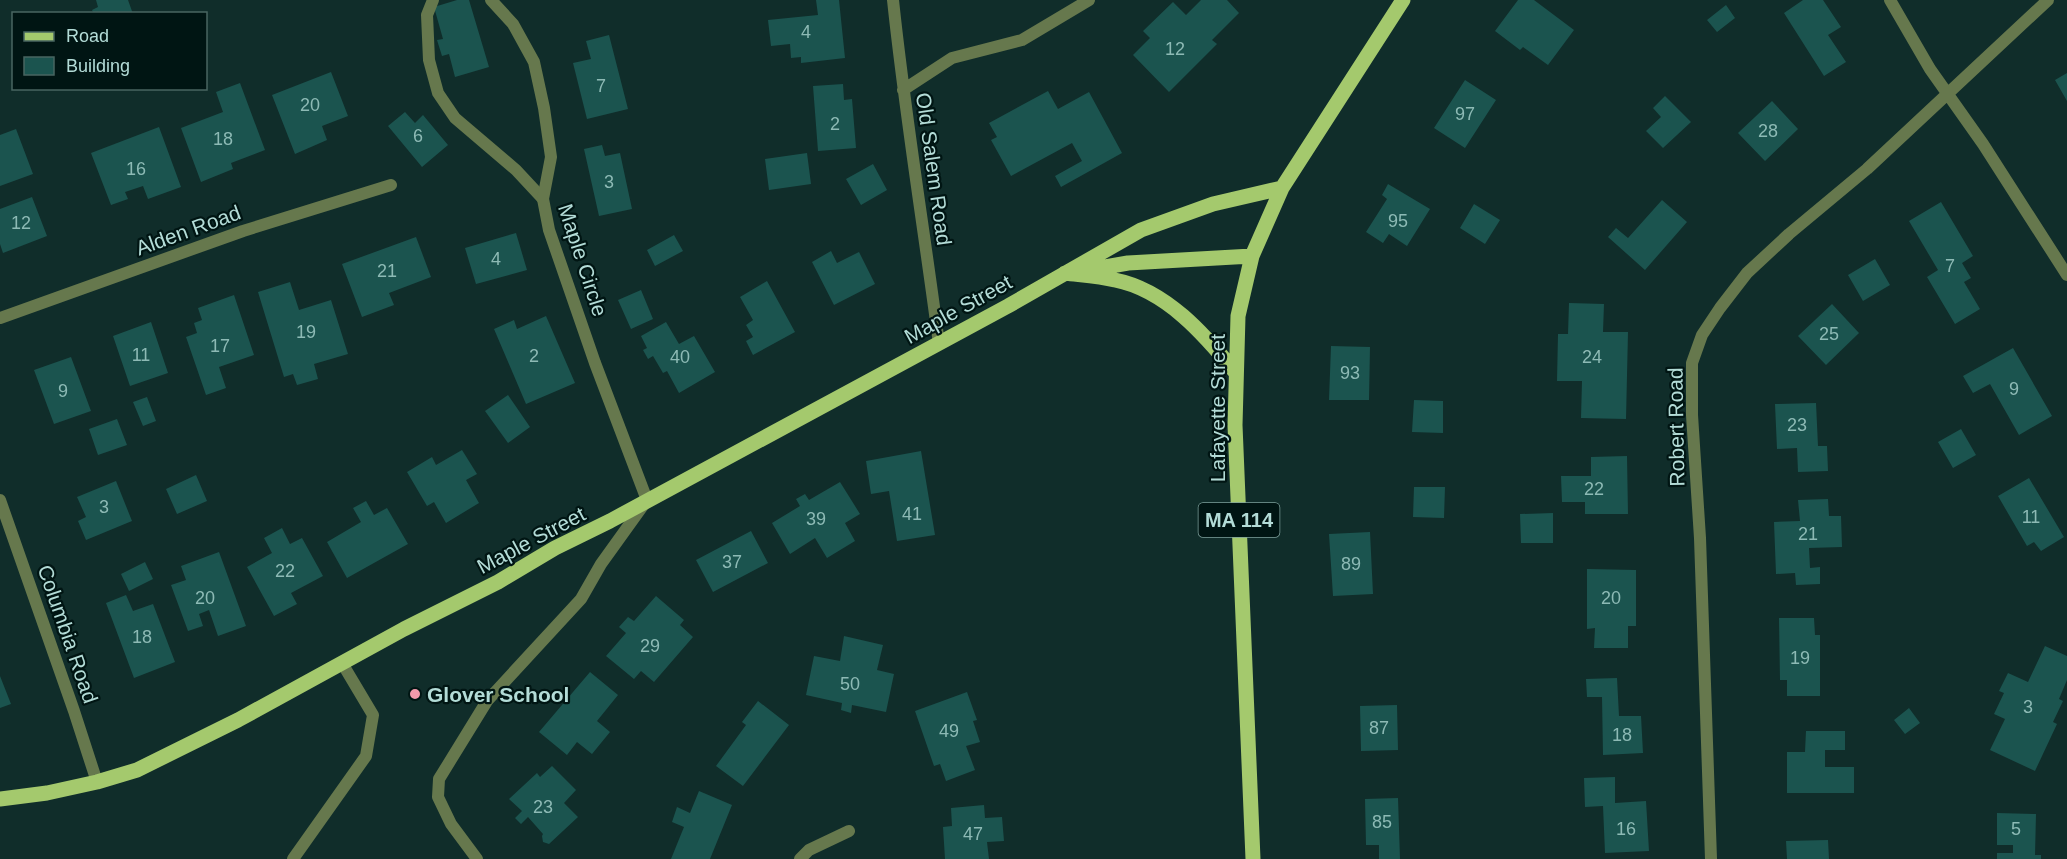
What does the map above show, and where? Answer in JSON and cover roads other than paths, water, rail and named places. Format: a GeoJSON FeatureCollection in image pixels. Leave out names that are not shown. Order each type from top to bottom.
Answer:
{"type":"FeatureCollection","features":[{"type":"Feature","properties":{"kind":"main road","name":"Lafayette Street"},"geometry":{"type":"LineString","coordinates":[[1253,859],[1235,425],[1239,316],[1252,256],[1282,188],[1404,0]]}},
{"type":"Feature","properties":{"kind":"main road","name":"Maple Street"},"geometry":{"type":"LineString","coordinates":[[0,799],[47,793],[138,770],[404,629],[498,582],[555,548],[939,344],[1141,230],[1213,204],[1282,188]]}},
{"type":"Feature","properties":{"kind":"main road","name":"Maple Street"},"geometry":{"type":"LineString","coordinates":[[1065,273],[1128,263],[1252,256]]}},
{"type":"Feature","properties":{"kind":"main road"},"geometry":{"type":"LineString","coordinates":[[1065,273],[1117,280],[1153,294],[1208,338],[1236,373]]}},
{"type":"Feature","properties":{"kind":"street"},"geometry":{"type":"LineString","coordinates":[[433,0],[427,15],[429,60],[438,93],[455,118],[516,170],[543,199]]}},
{"type":"Feature","properties":{"kind":"street","name":"Maple Circle"},"geometry":{"type":"LineString","coordinates":[[491,0],[513,24],[534,62],[551,156],[543,199],[549,230],[647,500]]}},
{"type":"Feature","properties":{"kind":"street","name":"Old Salem Road"},"geometry":{"type":"LineString","coordinates":[[893,0],[903,90],[939,344]]}},
{"type":"Feature","properties":{"kind":"street"},"geometry":{"type":"LineString","coordinates":[[903,90],[952,58],[1022,40],[1089,0]]}},
{"type":"Feature","properties":{"kind":"street"},"geometry":{"type":"LineString","coordinates":[[1890,0],[1930,69],[1983,144],[2067,275]]}},
{"type":"Feature","properties":{"kind":"street","name":"Robert Road"},"geometry":{"type":"LineString","coordinates":[[1711,859],[1700,538],[1692,415],[1692,363],[1702,335],[1719,308],[1748,273],[1789,234],[1867,169],[2048,0]]}},
{"type":"Feature","properties":{"kind":"street","name":"Alden Road"},"geometry":{"type":"LineString","coordinates":[[0,318],[243,231],[391,185]]}},
{"type":"Feature","properties":{"kind":"street","name":"Columbia Road"},"geometry":{"type":"LineString","coordinates":[[0,500],[97,782]]}},
{"type":"Feature","properties":{"kind":"street"},"geometry":{"type":"LineString","coordinates":[[477,859],[451,824],[438,797],[439,779],[487,701],[581,599],[601,564],[647,500]]}},
{"type":"Feature","properties":{"kind":"street"},"geometry":{"type":"LineString","coordinates":[[293,859],[366,756],[373,715],[342,663]]}},
{"type":"Feature","properties":{"kind":"street"},"geometry":{"type":"LineString","coordinates":[[800,859],[809,850],[849,831]]}},
{"type":"Feature","properties":{"kind":"place","name":"Glover School"},"geometry":{"type":"Point","coordinates":[415,694]}}]}
